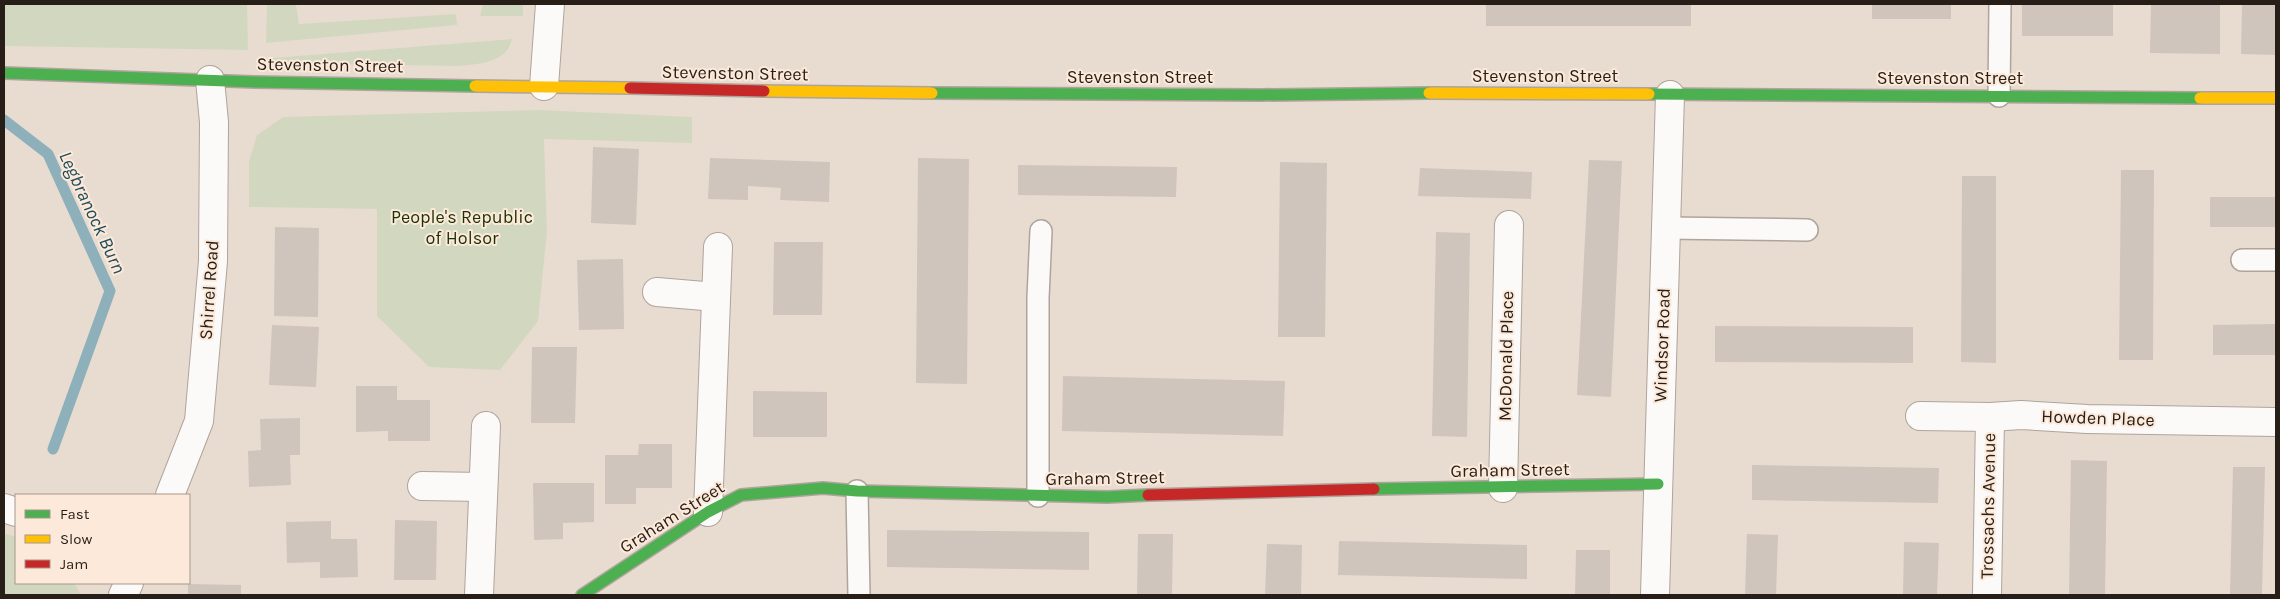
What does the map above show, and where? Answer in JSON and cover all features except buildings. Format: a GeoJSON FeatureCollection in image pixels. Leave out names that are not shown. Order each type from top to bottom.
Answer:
{"type":"FeatureCollection","features":[{"type":"Feature","properties":{"kind":"main road","name":"Stevenston Street"},"geometry":{"type":"LineString","coordinates":[[8,73],[210,80],[905,93],[2276,98]]}},
{"type":"Feature","properties":{"kind":"main road","name":"Graham Street"},"geometry":{"type":"LineString","coordinates":[[582,595],[708,512],[741,495],[823,488],[857,492],[1107,497],[1658,484]]}},
{"type":"Feature","properties":{"kind":"street"},"geometry":{"type":"LineString","coordinates":[[544,86],[550,4]]}},
{"type":"Feature","properties":{"kind":"street","name":"Shirrel Road"},"geometry":{"type":"LineString","coordinates":[[170,494],[199,421],[213,261],[214,122],[210,80]]}},
{"type":"Feature","properties":{"kind":"street","name":"Windsor Road"},"geometry":{"type":"LineString","coordinates":[[1655,595],[1670,95]]}},
{"type":"Feature","properties":{"kind":"street","name":"McDonald Place"},"geometry":{"type":"LineString","coordinates":[[1504,488],[1509,225]]}},
{"type":"Feature","properties":{"kind":"street"},"geometry":{"type":"LineString","coordinates":[[708,512],[718,247]]}},
{"type":"Feature","properties":{"kind":"street"},"geometry":{"type":"LineString","coordinates":[[657,292],[716,297]]}},
{"type":"Feature","properties":{"kind":"street","name":"Howden Place"},"geometry":{"type":"LineString","coordinates":[[1920,416],[1990,417],[2020,415],[2086,419],[2276,422]]}},
{"type":"Feature","properties":{"kind":"street","name":"Trossachs Avenue"},"geometry":{"type":"LineString","coordinates":[[1987,595],[1990,417]]}},
{"type":"Feature","properties":{"kind":"street"},"geometry":{"type":"LineString","coordinates":[[479,595],[486,426]]}},
{"type":"Feature","properties":{"kind":"street"},"geometry":{"type":"LineString","coordinates":[[422,486],[483,487]]}},
{"type":"Feature","properties":{"kind":"lane"},"geometry":{"type":"LineString","coordinates":[[1999,96],[2000,4]]}},
{"type":"Feature","properties":{"kind":"lane"},"geometry":{"type":"LineString","coordinates":[[1666,228],[1807,230]]}},
{"type":"Feature","properties":{"kind":"lane"},"geometry":{"type":"LineString","coordinates":[[1038,496],[1038,298],[1041,231]]}},
{"type":"Feature","properties":{"kind":"lane"},"geometry":{"type":"LineString","coordinates":[[2242,260],[2276,260]]}},
{"type":"Feature","properties":{"kind":"lane"},"geometry":{"type":"LineString","coordinates":[[857,492],[859,595]]}},
{"type":"Feature","properties":{"kind":"green space"},"geometry":{"type":"Polygon","coordinates":[[[4,4],[247,4],[248,50],[4,46],[4,4]]]}},
{"type":"Feature","properties":{"kind":"green space"},"geometry":{"type":"Polygon","coordinates":[[[267,4],[296,4],[299,24],[456,14],[457,25],[266,43],[267,4]]]}},
{"type":"Feature","properties":{"kind":"green space"},"geometry":{"type":"Polygon","coordinates":[[[483,4],[523,4],[523,16],[480,16],[483,4]]]}},
{"type":"Feature","properties":{"kind":"green space"},"geometry":{"type":"Polygon","coordinates":[[[512,39],[509,47],[498,58],[483,63],[458,66],[275,63],[272,58],[512,39]]]}},
{"type":"Feature","properties":{"kind":"green space","name":"People's Republic of Holsor"},"geometry":{"type":"Polygon","coordinates":[[[540,110],[692,117],[692,143],[544,139],[547,231],[538,321],[500,370],[429,367],[377,316],[377,209],[249,207],[249,161],[257,135],[283,117],[540,110]]]}},
{"type":"Feature","properties":{"kind":"green space"},"geometry":{"type":"Polygon","coordinates":[[[4,533],[15,537],[15,584],[75,584],[81,595],[4,595],[4,533]]]}},
{"type":"Feature","properties":{"kind":"waterway","name":"Legbranock Burn"},"geometry":{"type":"LineString","coordinates":[[4,120],[48,154],[110,291],[53,449]]}},
{"type":"Feature","properties":{"kind":"traffic: fast"},"geometry":{"type":"LineString","coordinates":[[4,73],[255,82],[475,86]]}},
{"type":"Feature","properties":{"kind":"traffic: fast"},"geometry":{"type":"LineString","coordinates":[[932,93],[1261,95],[1429,93]]}},
{"type":"Feature","properties":{"kind":"traffic: fast"},"geometry":{"type":"LineString","coordinates":[[1649,94],[2200,98]]}},
{"type":"Feature","properties":{"kind":"traffic: fast"},"geometry":{"type":"LineString","coordinates":[[1374,489],[1658,484]]}},
{"type":"Feature","properties":{"kind":"traffic: fast"},"geometry":{"type":"LineString","coordinates":[[582,595],[708,512],[741,495],[823,488],[857,491],[1107,497],[1148,495]]}},
{"type":"Feature","properties":{"kind":"traffic: slow"},"geometry":{"type":"LineString","coordinates":[[475,86],[630,88]]}},
{"type":"Feature","properties":{"kind":"traffic: slow"},"geometry":{"type":"LineString","coordinates":[[764,91],[932,93]]}},
{"type":"Feature","properties":{"kind":"traffic: slow"},"geometry":{"type":"LineString","coordinates":[[1429,93],[1649,94]]}},
{"type":"Feature","properties":{"kind":"traffic: slow"},"geometry":{"type":"LineString","coordinates":[[2200,98],[2276,98]]}},
{"type":"Feature","properties":{"kind":"traffic: jam"},"geometry":{"type":"LineString","coordinates":[[630,88],[764,91]]}},
{"type":"Feature","properties":{"kind":"traffic: jam"},"geometry":{"type":"LineString","coordinates":[[1148,495],[1374,489]]}}]}
